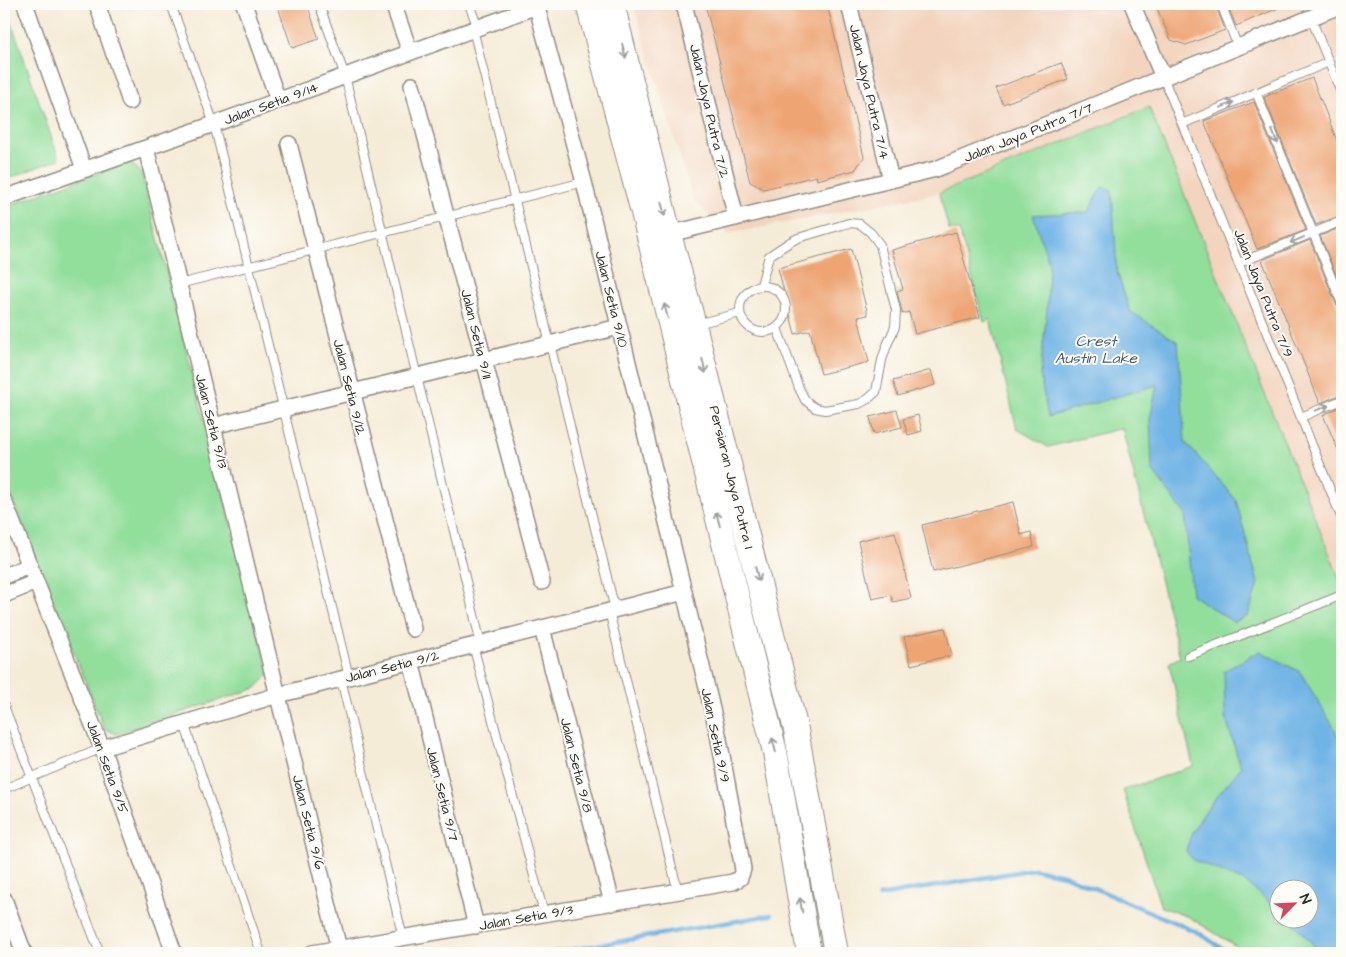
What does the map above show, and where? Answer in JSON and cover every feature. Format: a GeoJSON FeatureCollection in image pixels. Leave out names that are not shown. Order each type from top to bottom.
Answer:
{"type":"FeatureCollection","features":[{"type":"Feature","properties":{"kind":"main road","name":"Persiaran Jaya Putra 1"},"geometry":{"type":"LineString","coordinates":[[588,4],[644,216],[775,752],[810,953]]}},
{"type":"Feature","properties":{"kind":"main road","name":"Persiaran Jaya Putra 1"},"geometry":{"type":"LineString","coordinates":[[612,4],[796,730],[836,953]]}},
{"type":"Feature","properties":{"kind":"street"},"geometry":{"type":"LineString","coordinates":[[25,4],[84,169]]}},
{"type":"Feature","properties":{"kind":"street"},"geometry":{"type":"LineString","coordinates":[[97,4],[130,102]]}},
{"type":"Feature","properties":{"kind":"street"},"geometry":{"type":"LineString","coordinates":[[244,4],[278,100]]}},
{"type":"Feature","properties":{"kind":"street"},"geometry":{"type":"LineString","coordinates":[[393,4],[410,52]]}},
{"type":"Feature","properties":{"kind":"street","name":"Jalan Jaya Putra 7/2"},"geometry":{"type":"LineString","coordinates":[[684,4],[736,218]]}},
{"type":"Feature","properties":{"kind":"street","name":"Jalan Jaya Putra 7/4"},"geometry":{"type":"LineString","coordinates":[[849,4],[891,180]]}},
{"type":"Feature","properties":{"kind":"street"},"geometry":{"type":"LineString","coordinates":[[1132,4],[1163,77]]}},
{"type":"Feature","properties":{"kind":"street","name":"Jalan Setia 9/14"},"geometry":{"type":"LineString","coordinates":[[4,198],[214,124],[537,5]]}},
{"type":"Feature","properties":{"kind":"street","name":"Jalan Setia 9/10"},"geometry":{"type":"LineString","coordinates":[[537,5],[584,182],[684,592]]}},
{"type":"Feature","properties":{"kind":"street","name":"Jalan Jaya Putra 7/7"},"geometry":{"type":"LineString","coordinates":[[669,234],[936,169],[1238,47],[1308,11],[1342,5]]}},
{"type":"Feature","properties":{"kind":"street","name":"Jalan Setia 9/11"},"geometry":{"type":"LineString","coordinates":[[412,85],[542,582]]}},
{"type":"Feature","properties":{"kind":"street","name":"Jalan Setia 9/12"},"geometry":{"type":"LineString","coordinates":[[289,144],[413,629]]}},
{"type":"Feature","properties":{"kind":"street","name":"Jalan Setia 9/13"},"geometry":{"type":"LineString","coordinates":[[146,148],[278,695]]}},
{"type":"Feature","properties":{"kind":"street"},"geometry":{"type":"LineString","coordinates":[[213,426],[619,327]]}},
{"type":"Feature","properties":{"kind":"street","name":"Jalan Setia 9/5"},"geometry":{"type":"LineString","coordinates":[[4,502],[102,748],[174,953]]}},
{"type":"Feature","properties":{"kind":"street"},"geometry":{"type":"LineString","coordinates":[[4,576],[29,566]]}},
{"type":"Feature","properties":{"kind":"street"},"geometry":{"type":"LineString","coordinates":[[4,595],[36,582]]}},
{"type":"Feature","properties":{"kind":"street","name":"Jalan Setia 9/2"},"geometry":{"type":"LineString","coordinates":[[102,748],[278,695],[684,592]]}},
{"type":"Feature","properties":{"kind":"street","name":"Jalan Setia 9/9"},"geometry":{"type":"LineString","coordinates":[[684,592],[720,744],[743,869],[740,878]]}},
{"type":"Feature","properties":{"kind":"street","name":"Jalan Setia 9/8"},"geometry":{"type":"LineString","coordinates":[[542,628],[612,903]]}},
{"type":"Feature","properties":{"kind":"street","name":"Jalan Setia 9/7"},"geometry":{"type":"LineString","coordinates":[[410,662],[476,926]]}},
{"type":"Feature","properties":{"kind":"street","name":"Jalan Setia 9/6"},"geometry":{"type":"LineString","coordinates":[[278,695],[340,949]]}},
{"type":"Feature","properties":{"kind":"street","name":"Jalan Setia 9/3"},"geometry":{"type":"LineString","coordinates":[[312,953],[678,892],[733,882],[740,878]]}},
{"type":"Feature","properties":{"kind":"street"},"geometry":{"type":"LineString","coordinates":[[4,900],[24,953]]}},
{"type":"Feature","properties":{"kind":"lane"},"geometry":{"type":"LineString","coordinates":[[171,4],[214,124],[284,409],[403,938]]}},
{"type":"Feature","properties":{"kind":"lane"},"geometry":{"type":"LineString","coordinates":[[319,4],[345,76],[417,377],[477,644],[544,914]]}},
{"type":"Feature","properties":{"kind":"lane"},"geometry":{"type":"LineString","coordinates":[[469,4],[678,892]]}},
{"type":"Feature","properties":{"kind":"lane"},"geometry":{"type":"LineString","coordinates":[[1221,4],[1238,47]]}},
{"type":"Feature","properties":{"kind":"lane"},"geometry":{"type":"LineString","coordinates":[[1308,11],[1342,95]]}},
{"type":"Feature","properties":{"kind":"lane"},"geometry":{"type":"LineString","coordinates":[[1182,124],[1329,62]]}},
{"type":"Feature","properties":{"kind":"lane","name":"Jalan Jaya Putra 7/9"},"geometry":{"type":"LineString","coordinates":[[1163,77],[1342,519]]}},
{"type":"Feature","properties":{"kind":"lane"},"geometry":{"type":"LineString","coordinates":[[1256,92],[1342,304]]}},
{"type":"Feature","properties":{"kind":"lane"},"geometry":{"type":"LineString","coordinates":[[179,284],[584,182]]}},
{"type":"Feature","properties":{"kind":"lane"},"geometry":{"type":"LineString","coordinates":[[1238,263],[1342,221]]}},
{"type":"Feature","properties":{"kind":"lane"},"geometry":{"type":"LineString","coordinates":[[761,286],[770,256],[798,238],[849,223],[860,224],[880,245],[896,310],[895,327],[884,352],[876,392],[868,399],[859,404],[825,410],[815,408],[805,400],[799,388],[777,328]]}},
{"type":"Feature","properties":{"kind":"lane"},"geometry":{"type":"LineString","coordinates":[[761,286],[776,289],[782,294],[787,308],[786,316],[777,328],[762,332],[755,331],[743,321],[740,313],[740,306],[747,292],[761,286]]}},
{"type":"Feature","properties":{"kind":"lane"},"geometry":{"type":"LineString","coordinates":[[694,325],[740,313]]}},
{"type":"Feature","properties":{"kind":"lane"},"geometry":{"type":"LineString","coordinates":[[1301,417],[1342,400]]}},
{"type":"Feature","properties":{"kind":"lane"},"geometry":{"type":"LineString","coordinates":[[1188,656],[1342,595]]}},
{"type":"Feature","properties":{"kind":"lane"},"geometry":{"type":"LineString","coordinates":[[4,706],[100,953]]}},
{"type":"Feature","properties":{"kind":"lane"},"geometry":{"type":"LineString","coordinates":[[184,723],[261,953]]}},
{"type":"Feature","properties":{"kind":"lane"},"geometry":{"type":"LineString","coordinates":[[4,789],[102,748]]}},
{"type":"Feature","properties":{"kind":"shaded area"},"geometry":{"type":"Polygon","coordinates":[[[633,4],[1336,4],[1342,20],[1342,585],[1149,107],[939,193],[728,234],[693,199],[633,4]]]}},
{"type":"Feature","properties":{"kind":"green space"},"geometry":{"type":"Polygon","coordinates":[[[4,4],[59,159],[4,180],[4,4]]]}},
{"type":"Feature","properties":{"kind":"green space"},"geometry":{"type":"Polygon","coordinates":[[[1149,107],[1342,585],[1342,953],[1247,953],[1189,917],[1161,907],[1123,790],[1193,766],[1169,663],[1180,657],[1122,428],[1048,447],[1017,429],[990,319],[984,322],[959,230],[949,230],[939,193],[1149,107]]]}},
{"type":"Feature","properties":{"kind":"green space"},"geometry":{"type":"Polygon","coordinates":[[[129,162],[141,172],[269,675],[256,688],[116,734],[104,728],[4,479],[4,207],[129,162]]]}},
{"type":"Feature","properties":{"kind":"water","name":"Crest Austin Lake"},"geometry":{"type":"Polygon","coordinates":[[[1102,187],[1112,190],[1117,272],[1130,311],[1178,342],[1185,442],[1236,500],[1258,583],[1248,616],[1233,622],[1192,595],[1185,514],[1152,470],[1150,420],[1157,385],[1048,417],[1040,375],[1047,309],[1049,264],[1033,215],[1088,212],[1102,187]]]}},
{"type":"Feature","properties":{"kind":"water"},"geometry":{"type":"Polygon","coordinates":[[[1260,651],[1300,672],[1342,744],[1342,953],[1321,953],[1299,930],[1318,930],[1318,880],[1268,880],[1268,902],[1245,882],[1193,860],[1186,851],[1201,817],[1241,767],[1225,717],[1224,671],[1260,651]]]}},
{"type":"Feature","properties":{"kind":"building"},"geometry":{"type":"Polygon","coordinates":[[[277,4],[307,4],[319,39],[292,48],[277,4]]]}},
{"type":"Feature","properties":{"kind":"building"},"geometry":{"type":"Polygon","coordinates":[[[705,4],[827,4],[864,157],[855,170],[817,180],[816,176],[764,189],[750,182],[705,4]]]}},
{"type":"Feature","properties":{"kind":"building"},"geometry":{"type":"Polygon","coordinates":[[[1155,4],[1215,4],[1225,30],[1186,45],[1171,40],[1155,4]]]}},
{"type":"Feature","properties":{"kind":"building"},"geometry":{"type":"Polygon","coordinates":[[[1227,4],[1288,4],[1236,26],[1227,4]]]}},
{"type":"Feature","properties":{"kind":"building"},"geometry":{"type":"Polygon","coordinates":[[[1061,63],[1068,79],[1003,104],[996,88],[1061,63]]]}},
{"type":"Feature","properties":{"kind":"building"},"geometry":{"type":"Polygon","coordinates":[[[1312,78],[1342,153],[1342,215],[1316,225],[1264,97],[1312,78]]]}},
{"type":"Feature","properties":{"kind":"building"},"geometry":{"type":"Polygon","coordinates":[[[1254,102],[1306,230],[1257,249],[1204,121],[1254,102]]]}},
{"type":"Feature","properties":{"kind":"building"},"geometry":{"type":"Polygon","coordinates":[[[1342,227],[1342,290],[1320,236],[1342,227]]]}},
{"type":"Feature","properties":{"kind":"building"},"geometry":{"type":"Polygon","coordinates":[[[956,232],[980,317],[915,334],[909,312],[902,314],[897,291],[903,289],[892,250],[956,232]]]}},
{"type":"Feature","properties":{"kind":"building"},"geometry":{"type":"Polygon","coordinates":[[[1310,240],[1337,306],[1342,310],[1342,394],[1320,403],[1262,260],[1310,240]]]}},
{"type":"Feature","properties":{"kind":"building"},"geometry":{"type":"Polygon","coordinates":[[[851,249],[868,315],[858,317],[869,362],[821,374],[810,330],[795,334],[778,268],[851,249]]]}},
{"type":"Feature","properties":{"kind":"building"},"geometry":{"type":"Polygon","coordinates":[[[931,370],[935,385],[898,396],[893,381],[931,370]]]}},
{"type":"Feature","properties":{"kind":"building"},"geometry":{"type":"Polygon","coordinates":[[[1342,406],[1342,459],[1323,415],[1342,406]]]}},
{"type":"Feature","properties":{"kind":"building"},"geometry":{"type":"Polygon","coordinates":[[[897,410],[902,427],[874,434],[870,417],[897,410]]]}},
{"type":"Feature","properties":{"kind":"building"},"geometry":{"type":"Polygon","coordinates":[[[918,415],[922,431],[908,435],[903,419],[918,415]]]}},
{"type":"Feature","properties":{"kind":"building"},"geometry":{"type":"Polygon","coordinates":[[[1013,502],[1021,535],[1031,532],[1034,547],[933,572],[922,525],[1013,502]]]}},
{"type":"Feature","properties":{"kind":"building"},"geometry":{"type":"Polygon","coordinates":[[[895,532],[911,598],[893,602],[891,595],[872,599],[858,541],[895,532]]]}},
{"type":"Feature","properties":{"kind":"building"},"geometry":{"type":"Polygon","coordinates":[[[945,628],[952,655],[911,665],[904,637],[945,628]]]}},
{"type":"Feature","properties":{"kind":"waterway"},"geometry":{"type":"LineString","coordinates":[[879,896],[1034,869],[1064,875],[1199,933],[1229,953]]}},
{"type":"Feature","properties":{"kind":"waterway"},"geometry":{"type":"LineString","coordinates":[[553,953],[771,915]]}}]}
